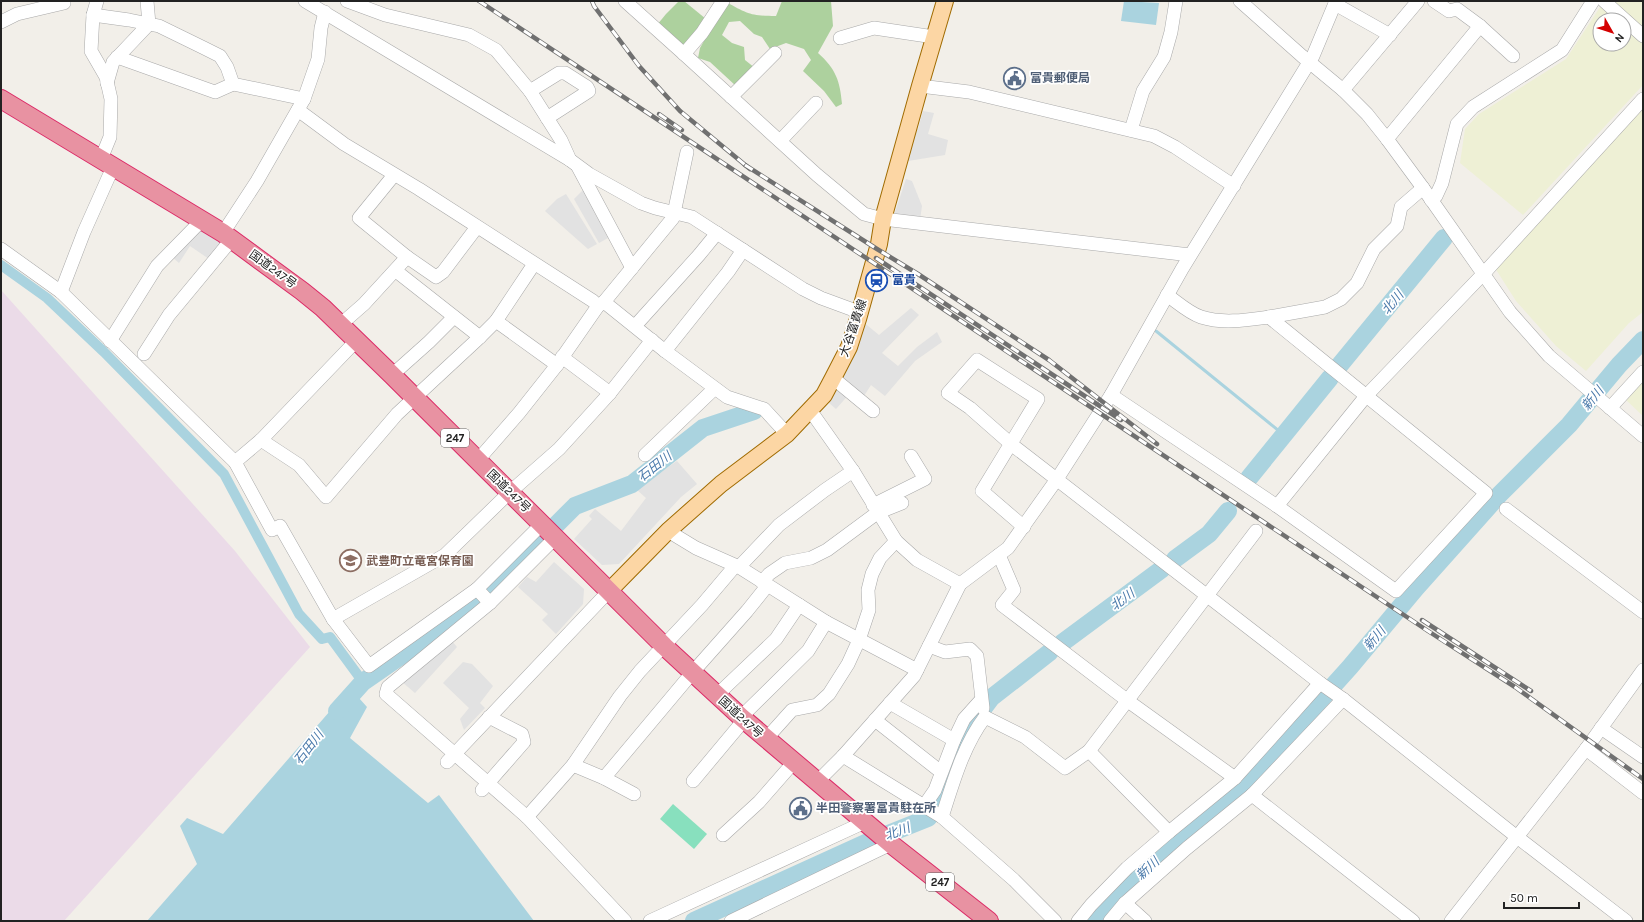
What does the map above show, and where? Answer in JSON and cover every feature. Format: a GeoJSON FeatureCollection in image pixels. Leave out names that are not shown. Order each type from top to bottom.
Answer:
{"type":"FeatureCollection","features":[{"type":"Feature","properties":{"kind":"highway","name":"国道247号"},"geometry":{"type":"LineString","coordinates":[[1,99],[202,220],[227,236],[302,290],[392,375],[692,673],[766,739],[891,844],[989,921]]}},
{"type":"Feature","properties":{"kind":"main road","name":"大谷富貴線"},"geometry":{"type":"LineString","coordinates":[[610,590],[668,531],[721,484],[786,434],[824,395],[834,378],[849,346],[879,244],[883,219],[920,86],[946,1]]}},
{"type":"Feature","properties":{"kind":"street"},"geometry":{"type":"LineString","coordinates":[[61,292],[84,232],[107,163],[110,137],[111,99],[106,77],[91,51],[93,15],[97,1]]}},
{"type":"Feature","properties":{"kind":"street"},"geometry":{"type":"LineString","coordinates":[[107,83],[113,62],[149,24],[147,1]]}},
{"type":"Feature","properties":{"kind":"street"},"geometry":{"type":"LineString","coordinates":[[306,1],[322,7],[641,203],[692,217],[803,289],[821,298],[859,312]]}},
{"type":"Feature","properties":{"kind":"street"},"geometry":{"type":"LineString","coordinates":[[347,1],[385,15],[469,35],[496,50],[530,91],[561,140],[632,268]]}},
{"type":"Feature","properties":{"kind":"street"},"geometry":{"type":"LineString","coordinates":[[625,1],[864,214],[883,219],[1190,255]]}},
{"type":"Feature","properties":{"kind":"street"},"geometry":{"type":"LineString","coordinates":[[684,54],[702,33],[723,1]]}},
{"type":"Feature","properties":{"kind":"street"},"geometry":{"type":"LineString","coordinates":[[1131,130],[1143,91],[1164,57],[1171,32],[1176,1]]}},
{"type":"Feature","properties":{"kind":"street"},"geometry":{"type":"LineString","coordinates":[[1240,1],[1308,62],[1343,90],[1367,114],[1423,188],[1510,312],[1549,356],[1643,436]]}},
{"type":"Feature","properties":{"kind":"street"},"geometry":{"type":"LineString","coordinates":[[1343,90],[1418,1]]}},
{"type":"Feature","properties":{"kind":"street"},"geometry":{"type":"LineString","coordinates":[[1434,1],[1449,11],[1457,9],[1480,26],[1513,56]]}},
{"type":"Feature","properties":{"kind":"street"},"geometry":{"type":"LineString","coordinates":[[1431,200],[1436,196],[1442,183],[1457,124],[1472,107],[1562,50],[1593,1]]}},
{"type":"Feature","properties":{"kind":"street"},"geometry":{"type":"LineString","coordinates":[[1604,1],[1643,36]]}},
{"type":"Feature","properties":{"kind":"street"},"geometry":{"type":"LineString","coordinates":[[1,22],[17,14],[64,3]]}},
{"type":"Feature","properties":{"kind":"street"},"geometry":{"type":"LineString","coordinates":[[817,782],[843,756],[914,676],[960,584],[1008,548],[1057,478],[1111,395],[1190,255],[1313,56],[1336,3],[1390,35]]}},
{"type":"Feature","properties":{"kind":"street"},"geometry":{"type":"LineString","coordinates":[[144,354],[169,315],[227,236],[298,110],[304,98],[318,59],[322,7]]}},
{"type":"Feature","properties":{"kind":"street"},"geometry":{"type":"LineString","coordinates":[[93,15],[159,26],[220,56],[227,67],[233,84]]}},
{"type":"Feature","properties":{"kind":"street"},"geometry":{"type":"LineString","coordinates":[[1387,139],[1480,26]]}},
{"type":"Feature","properties":{"kind":"street"},"geometry":{"type":"LineString","coordinates":[[840,38],[874,28],[934,37]]}},
{"type":"Feature","properties":{"kind":"street"},"geometry":{"type":"LineString","coordinates":[[731,97],[774,53]]}},
{"type":"Feature","properties":{"kind":"street"},"geometry":{"type":"LineString","coordinates":[[117,57],[215,92],[233,84],[304,98]]}},
{"type":"Feature","properties":{"kind":"street"},"geometry":{"type":"LineString","coordinates":[[530,91],[559,73],[565,73],[587,87],[589,91],[547,118]]}},
{"type":"Feature","properties":{"kind":"street"},"geometry":{"type":"LineString","coordinates":[[920,86],[969,92],[1154,136],[1174,146],[1234,186]]}},
{"type":"Feature","properties":{"kind":"street"},"geometry":{"type":"LineString","coordinates":[[1277,506],[1366,396],[1483,274],[1643,99]]}},
{"type":"Feature","properties":{"kind":"street"},"geometry":{"type":"LineString","coordinates":[[780,140],[816,103]]}},
{"type":"Feature","properties":{"kind":"street"},"geometry":{"type":"LineString","coordinates":[[298,110],[344,144],[419,189],[534,264],[635,326],[714,389],[727,397],[764,409],[786,434]]}},
{"type":"Feature","properties":{"kind":"street"},"geometry":{"type":"LineString","coordinates":[[478,460],[519,413],[601,304],[673,218],[687,152]]}},
{"type":"Feature","properties":{"kind":"street"},"geometry":{"type":"LineString","coordinates":[[394,175],[359,218],[407,257],[436,277],[443,272],[477,227]]}},
{"type":"Feature","properties":{"kind":"street"},"geometry":{"type":"LineString","coordinates":[[1167,296],[1200,317],[1218,320],[1245,320],[1326,307],[1341,299],[1357,283],[1374,249],[1397,226],[1401,207],[1423,188]]}},
{"type":"Feature","properties":{"kind":"street"},"geometry":{"type":"LineString","coordinates":[[110,341],[157,266],[202,220]]}},
{"type":"Feature","properties":{"kind":"street"},"geometry":{"type":"LineString","coordinates":[[635,326],[700,255],[717,233]]}},
{"type":"Feature","properties":{"kind":"street"},"geometry":{"type":"LineString","coordinates":[[1,249],[61,292],[234,462],[272,530],[280,526],[334,619],[369,666],[477,589],[542,524]]}},
{"type":"Feature","properties":{"kind":"street"},"geometry":{"type":"LineString","coordinates":[[665,351],[728,272],[743,250]]}},
{"type":"Feature","properties":{"kind":"street"},"geometry":{"type":"LineString","coordinates":[[340,325],[364,304],[396,271],[407,257]]}},
{"type":"Feature","properties":{"kind":"street"},"geometry":{"type":"LineString","coordinates":[[261,440],[298,464],[326,497],[397,414],[496,321],[534,264]]}},
{"type":"Feature","properties":{"kind":"street"},"geometry":{"type":"LineString","coordinates":[[396,271],[480,337]]}},
{"type":"Feature","properties":{"kind":"street"},"geometry":{"type":"LineString","coordinates":[[392,375],[454,317]]}},
{"type":"Feature","properties":{"kind":"street"},"geometry":{"type":"LineString","coordinates":[[1111,395],[1277,506],[1396,591],[1486,493],[1269,317]]}},
{"type":"Feature","properties":{"kind":"street"},"geometry":{"type":"LineString","coordinates":[[496,321],[610,393]]}},
{"type":"Feature","properties":{"kind":"street"},"geometry":{"type":"LineString","coordinates":[[334,619],[445,555],[510,492],[559,448],[610,393],[652,340]]}},
{"type":"Feature","properties":{"kind":"street"},"geometry":{"type":"LineString","coordinates":[[234,462],[261,440],[356,341]]}},
{"type":"Feature","properties":{"kind":"street"},"geometry":{"type":"LineString","coordinates":[[1024,527],[982,491],[1011,444],[1038,399],[977,360],[948,393],[970,408],[1011,444],[1057,478],[1320,683],[1344,699],[1517,837],[1626,921]]}},
{"type":"Feature","properties":{"kind":"street"},"geometry":{"type":"LineString","coordinates":[[1608,406],[1643,372]]}},
{"type":"Feature","properties":{"kind":"street"},"geometry":{"type":"LineString","coordinates":[[834,378],[873,411]]}},
{"type":"Feature","properties":{"kind":"street"},"geometry":{"type":"LineString","coordinates":[[645,455],[714,389]]}},
{"type":"Feature","properties":{"kind":"street"},"geometry":{"type":"LineString","coordinates":[[810,410],[853,471],[896,541],[917,560],[960,584]]}},
{"type":"Feature","properties":{"kind":"street"},"geometry":{"type":"LineString","coordinates":[[604,778],[692,673],[747,611],[769,574],[785,563],[811,558],[827,550],[875,509],[925,478],[911,456]]}},
{"type":"Feature","properties":{"kind":"street"},"geometry":{"type":"LineString","coordinates":[[527,817],[572,765],[620,696],[640,671],[737,567],[779,525],[853,471]]}},
{"type":"Feature","properties":{"kind":"street"},"geometry":{"type":"LineString","coordinates":[[875,509],[902,502]]}},
{"type":"Feature","properties":{"kind":"street"},"geometry":{"type":"LineString","coordinates":[[1506,508],[1643,612]]}},
{"type":"Feature","properties":{"kind":"street"},"geometry":{"type":"LineString","coordinates":[[668,531],[696,548],[737,567],[826,622],[918,670]]}},
{"type":"Feature","properties":{"kind":"street"},"geometry":{"type":"LineString","coordinates":[[985,717],[1025,737],[1065,768],[1089,751],[1256,531]]}},
{"type":"Feature","properties":{"kind":"street"},"geometry":{"type":"LineString","coordinates":[[556,537],[490,603],[388,687],[386,694],[451,758],[486,787],[527,817],[625,921]]}},
{"type":"Feature","properties":{"kind":"street"},"geometry":{"type":"LineString","coordinates":[[766,739],[792,710],[817,705],[829,694],[848,664],[859,640],[868,610],[868,590],[872,574],[880,558],[896,541]]}},
{"type":"Feature","properties":{"kind":"street"},"geometry":{"type":"LineString","coordinates":[[999,555],[1014,590],[1002,605],[1128,701],[1235,778]]}},
{"type":"Feature","properties":{"kind":"street"},"geometry":{"type":"LineString","coordinates":[[477,589],[490,603]]}},
{"type":"Feature","properties":{"kind":"street"},"geometry":{"type":"LineString","coordinates":[[451,758],[610,590]]}},
{"type":"Feature","properties":{"kind":"street"},"geometry":{"type":"LineString","coordinates":[[717,695],[776,639],[799,605]]}},
{"type":"Feature","properties":{"kind":"street"},"geometry":{"type":"LineString","coordinates":[[693,780],[743,719],[808,651],[826,622]]}},
{"type":"Feature","properties":{"kind":"street"},"geometry":{"type":"LineString","coordinates":[[929,646],[945,652],[970,649],[978,656],[981,700],[985,717]]}},
{"type":"Feature","properties":{"kind":"street"},"geometry":{"type":"LineString","coordinates":[[1451,921],[1586,749],[1643,670]]}},
{"type":"Feature","properties":{"kind":"street"},"geometry":{"type":"LineString","coordinates":[[1078,921],[1091,905],[1127,868],[1235,778],[1320,683]]}},
{"type":"Feature","properties":{"kind":"street"},"geometry":{"type":"LineString","coordinates":[[1110,921],[1125,903],[1252,795],[1344,699]]}},
{"type":"Feature","properties":{"kind":"street"},"geometry":{"type":"LineString","coordinates":[[924,806],[935,790],[954,740],[964,719],[981,700]]}},
{"type":"Feature","properties":{"kind":"street"},"geometry":{"type":"LineString","coordinates":[[890,703],[954,740]]}},
{"type":"Feature","properties":{"kind":"street"},"geometry":{"type":"LineString","coordinates":[[486,787],[524,742],[522,734],[489,717]]}},
{"type":"Feature","properties":{"kind":"street"},"geometry":{"type":"LineString","coordinates":[[942,817],[954,779],[974,731],[985,717]]}},
{"type":"Feature","properties":{"kind":"street"},"geometry":{"type":"LineString","coordinates":[[875,720],[941,772]]}},
{"type":"Feature","properties":{"kind":"street"},"geometry":{"type":"LineString","coordinates":[[1601,728],[1643,757]]}},
{"type":"Feature","properties":{"kind":"street"},"geometry":{"type":"LineString","coordinates":[[1586,749],[1643,794]]}},
{"type":"Feature","properties":{"kind":"street"},"geometry":{"type":"LineString","coordinates":[[1089,751],[1169,832]]}},
{"type":"Feature","properties":{"kind":"street"},"geometry":{"type":"LineString","coordinates":[[843,756],[942,817],[1014,880],[1055,921]]}},
{"type":"Feature","properties":{"kind":"street"},"geometry":{"type":"LineString","coordinates":[[723,835],[760,802],[794,762]]}},
{"type":"Feature","properties":{"kind":"street"},"geometry":{"type":"LineString","coordinates":[[572,765],[604,778],[634,794]]}},
{"type":"Feature","properties":{"kind":"street"},"geometry":{"type":"LineString","coordinates":[[1252,795],[1413,921]]}},
{"type":"Feature","properties":{"kind":"street"},"geometry":{"type":"LineString","coordinates":[[650,921],[868,824]]}},
{"type":"Feature","properties":{"kind":"street"},"geometry":{"type":"LineString","coordinates":[[731,921],[891,844]]}},
{"type":"Feature","properties":{"kind":"street"},"geometry":{"type":"LineString","coordinates":[[1125,903],[1145,921]]}},
{"type":"Feature","properties":{"kind":"shaded area"},"geometry":{"type":"Polygon","coordinates":[[[923,111],[934,113],[928,134],[948,140],[945,155],[902,162],[912,128],[918,129],[923,111]]]}},
{"type":"Feature","properties":{"kind":"shaded area"},"geometry":{"type":"Polygon","coordinates":[[[906,179],[912,181],[922,206],[920,220],[893,218],[906,179]]]}},
{"type":"Feature","properties":{"kind":"shaded area"},"geometry":{"type":"Polygon","coordinates":[[[583,190],[608,238],[599,243],[574,199],[583,190]]]}},
{"type":"Feature","properties":{"kind":"shaded area"},"geometry":{"type":"Polygon","coordinates":[[[566,194],[597,244],[588,249],[545,211],[557,199],[566,194]]]}},
{"type":"Feature","properties":{"kind":"shaded area"},"geometry":{"type":"Polygon","coordinates":[[[199,227],[223,242],[209,259],[190,246],[179,263],[171,256],[199,227]]]}},
{"type":"Feature","properties":{"kind":"shaded area"},"geometry":{"type":"Polygon","coordinates":[[[1,290],[235,551],[310,647],[64,921],[1,921],[1,290]]]}},
{"type":"Feature","properties":{"kind":"shaded area"},"geometry":{"type":"Polygon","coordinates":[[[911,308],[919,315],[882,353],[898,366],[917,347],[937,332],[942,342],[915,361],[885,396],[871,385],[862,399],[851,392],[836,409],[828,402],[841,384],[855,348],[862,321],[879,335],[911,308]]]}},
{"type":"Feature","properties":{"kind":"shaded area"},"geometry":{"type":"Polygon","coordinates":[[[677,461],[697,484],[681,497],[619,564],[602,565],[574,539],[592,519],[589,516],[595,509],[621,531],[646,498],[636,489],[677,461]]]}},
{"type":"Feature","properties":{"kind":"shaded area"},"geometry":{"type":"Polygon","coordinates":[[[554,562],[584,589],[583,604],[556,634],[542,620],[548,614],[518,587],[527,577],[536,582],[554,562]]]}},
{"type":"Feature","properties":{"kind":"shaded area"},"geometry":{"type":"Polygon","coordinates":[[[451,640],[457,647],[415,693],[401,681],[451,640]]]}},
{"type":"Feature","properties":{"kind":"shaded area"},"geometry":{"type":"Polygon","coordinates":[[[463,662],[472,664],[493,686],[480,703],[485,708],[464,730],[460,719],[469,708],[443,683],[463,662]]]}},
{"type":"Feature","properties":{"kind":"green space"},"geometry":{"type":"Polygon","coordinates":[[[679,1],[684,1],[706,19],[684,49],[657,25],[679,1]]]}},
{"type":"Feature","properties":{"kind":"green space"},"geometry":{"type":"Polygon","coordinates":[[[782,1],[831,1],[833,26],[818,53],[829,64],[836,76],[842,104],[836,107],[824,91],[803,71],[811,60],[804,49],[786,43],[770,49],[762,37],[754,34],[740,21],[729,22],[722,35],[732,43],[744,47],[745,60],[755,68],[736,86],[710,62],[698,58],[700,48],[726,2],[750,14],[776,16],[782,1]]]}},
{"type":"Feature","properties":{"kind":"green space"},"geometry":{"type":"Polygon","coordinates":[[[1604,1],[1643,1],[1643,85],[1523,215],[1460,163],[1465,129],[1479,114],[1566,59],[1592,19],[1592,52],[1632,52],[1632,12],[1597,12],[1604,1]]]}},
{"type":"Feature","properties":{"kind":"green space"},"geometry":{"type":"Polygon","coordinates":[[[1643,106],[1643,312],[1629,323],[1586,371],[1556,346],[1516,301],[1495,268],[1643,106]]]}},
{"type":"Feature","properties":{"kind":"green space"},"geometry":{"type":"Polygon","coordinates":[[[1643,381],[1643,416],[1626,400],[1643,381]]]}},
{"type":"Feature","properties":{"kind":"green space"},"geometry":{"type":"Polygon","coordinates":[[[673,804],[707,834],[694,849],[660,819],[673,804]]]}},
{"type":"Feature","properties":{"kind":"water"},"geometry":{"type":"Polygon","coordinates":[[[1124,1],[1159,3],[1156,25],[1121,21],[1124,1]]]}},
{"type":"Feature","properties":{"kind":"water"},"geometry":{"type":"Polygon","coordinates":[[[350,688],[367,707],[350,738],[428,803],[439,795],[534,921],[147,921],[197,864],[180,826],[187,818],[223,834],[350,688]]]}},
{"type":"Feature","properties":{"kind":"waterway","name":"北川"},"geometry":{"type":"LineString","coordinates":[[1339,366],[1444,238]]}},
{"type":"Feature","properties":{"kind":"waterway"},"geometry":{"type":"LineString","coordinates":[[1,265],[47,298],[104,352],[224,474],[299,614],[322,639],[330,637],[363,682]]}},
{"type":"Feature","properties":{"kind":"waterway"},"geometry":{"type":"LineString","coordinates":[[1156,331],[1284,435]]}},
{"type":"Feature","properties":{"kind":"waterway","name":"新川"},"geometry":{"type":"LineString","coordinates":[[1092,921],[1114,896],[1155,859],[1243,786],[1350,667],[1416,588],[1499,495],[1569,425],[1619,365],[1643,340]]}},
{"type":"Feature","properties":{"kind":"waterway","name":"北川"},"geometry":{"type":"LineString","coordinates":[[1249,478],[1330,378]]}},
{"type":"Feature","properties":{"kind":"waterway","name":"石田川"},"geometry":{"type":"LineString","coordinates":[[557,524],[575,506],[632,484],[703,428],[754,411]]}},
{"type":"Feature","properties":{"kind":"waterway","name":"北川"},"geometry":{"type":"LineString","coordinates":[[1175,559],[1209,534],[1228,511]]}},
{"type":"Feature","properties":{"kind":"waterway","name":"石田川"},"geometry":{"type":"LineString","coordinates":[[486,593],[540,541]]}},
{"type":"Feature","properties":{"kind":"waterway","name":"北川"},"geometry":{"type":"LineString","coordinates":[[1062,643],[1162,569]]}},
{"type":"Feature","properties":{"kind":"waterway","name":"石田川"},"geometry":{"type":"LineString","coordinates":[[337,711],[363,682],[444,626],[480,597]]}},
{"type":"Feature","properties":{"kind":"waterway","name":"北川"},"geometry":{"type":"LineString","coordinates":[[694,921],[868,842],[928,818],[937,808],[967,730],[991,698],[1050,652]]}},
{"type":"Feature","properties":{"kind":"railway"},"geometry":{"type":"LineString","coordinates":[[479,1],[1428,631],[1515,687],[1643,779]]}},
{"type":"Feature","properties":{"kind":"railway"},"geometry":{"type":"LineString","coordinates":[[592,1],[594,6],[639,66],[680,111],[750,169]]}},
{"type":"Feature","properties":{"kind":"railway"},"geometry":{"type":"LineString","coordinates":[[659,114],[682,130]]}},
{"type":"Feature","properties":{"kind":"railway"},"geometry":{"type":"LineString","coordinates":[[745,165],[918,274],[1049,360],[1157,444]]}},
{"type":"Feature","properties":{"kind":"railway"},"geometry":{"type":"LineString","coordinates":[[876,258],[1121,420]]}},
{"type":"Feature","properties":{"kind":"railway"},"geometry":{"type":"LineString","coordinates":[[1422,620],[1531,691]]}},
{"type":"Feature","properties":{"kind":"place","name":"富貴郵便局"},"geometry":{"type":"Point","coordinates":[1014,78]}},
{"type":"Feature","properties":{"kind":"place","name":"富貴"},"geometry":{"type":"Point","coordinates":[876,280]}},
{"type":"Feature","properties":{"kind":"place","name":"武豊町立竜宮保育園"},"geometry":{"type":"Point","coordinates":[350,561]}},
{"type":"Feature","properties":{"kind":"place","name":"半田警察署冨貴駐在所"},"geometry":{"type":"Point","coordinates":[801,808]}}]}
